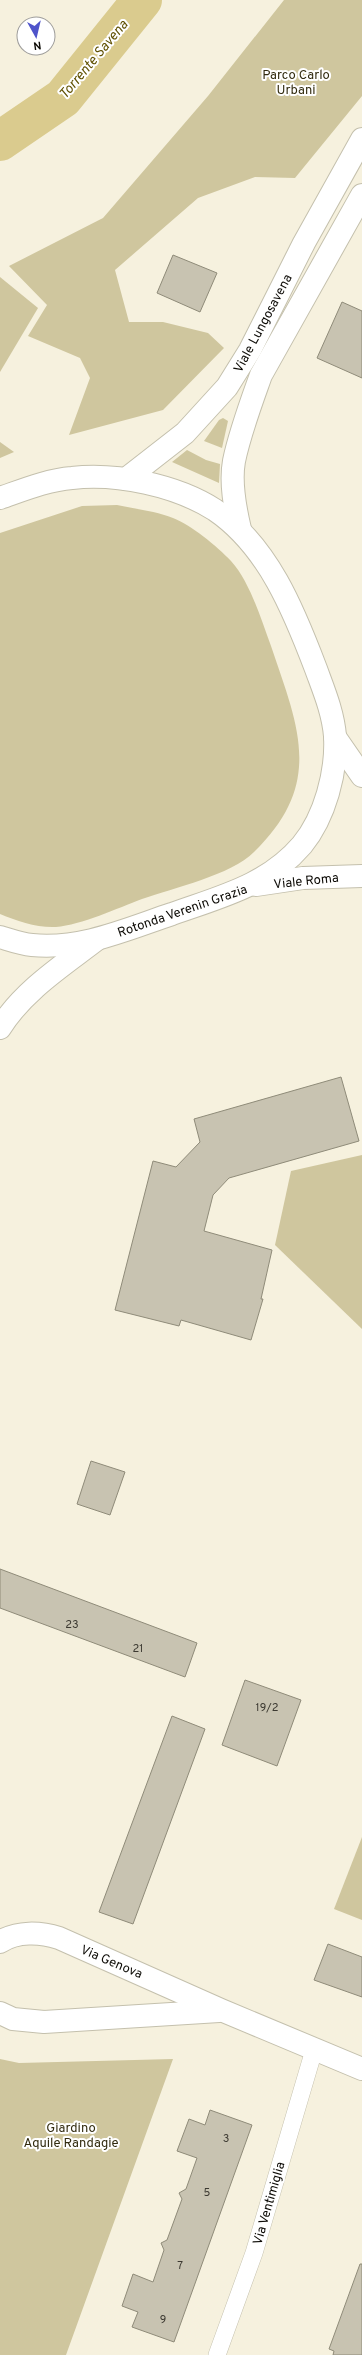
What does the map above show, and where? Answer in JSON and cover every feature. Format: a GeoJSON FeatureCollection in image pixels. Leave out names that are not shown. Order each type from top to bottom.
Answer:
{"type":"FeatureCollection","features":[{"type":"Feature","properties":{"kind":"main road","name":"Viale Lungosavena"},"geometry":{"type":"LineString","coordinates":[[126,479],[185,433],[227,387],[250,350],[304,243],[362,139]]}},
{"type":"Feature","properties":{"kind":"main road","name":"Viale Lungosavena"},"geometry":{"type":"LineString","coordinates":[[240,529],[234,502],[234,462],[250,406],[261,375],[362,195]]}},
{"type":"Feature","properties":{"kind":"main road","name":"Rotonda Verenin Grazia"},"geometry":{"type":"LineString","coordinates":[[0,498],[46,482],[73,478],[126,479],[155,485],[194,499],[214,510],[240,529],[253,545],[280,586],[302,633],[332,711],[335,737],[333,770],[326,798],[316,823],[302,845],[284,863],[251,886],[97,940],[56,945],[30,945],[0,937]]}},
{"type":"Feature","properties":{"kind":"main road"},"geometry":{"type":"LineString","coordinates":[[335,737],[362,776]]}},
{"type":"Feature","properties":{"kind":"main road","name":"Viale Roma"},"geometry":{"type":"LineString","coordinates":[[251,886],[303,878],[362,876]]}},
{"type":"Feature","properties":{"kind":"main road"},"geometry":{"type":"LineString","coordinates":[[0,1028],[10,1011],[43,982],[97,940]]}},
{"type":"Feature","properties":{"kind":"main road","name":"Via Genova"},"geometry":{"type":"LineString","coordinates":[[0,1942],[7,1938],[26,1934],[50,1935],[362,2070]]}},
{"type":"Feature","properties":{"kind":"main road","name":"Via Genova"},"geometry":{"type":"LineString","coordinates":[[0,2012],[13,2019],[44,2022],[221,2010]]}},
{"type":"Feature","properties":{"kind":"street","name":"Via Ventimiglia"},"geometry":{"type":"LineString","coordinates":[[216,2355],[254,2253],[314,2050]]}},
{"type":"Feature","properties":{"kind":"green space","name":"Parco Carlo Urbani"},"geometry":{"type":"Polygon","coordinates":[[[284,0],[362,0],[362,96],[295,178],[255,177],[198,198],[115,270],[129,322],[163,322],[208,333],[224,348],[163,410],[69,435],[90,378],[80,358],[28,336],[47,305],[9,266],[103,218],[208,96],[284,0]]]}},
{"type":"Feature","properties":{"kind":"green space"},"geometry":{"type":"Polygon","coordinates":[[[0,277],[38,308],[0,372],[0,277]]]}},
{"type":"Feature","properties":{"kind":"green space"},"geometry":{"type":"Polygon","coordinates":[[[223,418],[228,421],[222,448],[204,441],[219,420],[223,418]]]}},
{"type":"Feature","properties":{"kind":"green space"},"geometry":{"type":"Polygon","coordinates":[[[0,442],[14,452],[0,458],[0,442]]]}},
{"type":"Feature","properties":{"kind":"green space"},"geometry":{"type":"Polygon","coordinates":[[[187,450],[206,460],[220,464],[219,483],[172,462],[187,450]]]}},
{"type":"Feature","properties":{"kind":"green space"},"geometry":{"type":"Polygon","coordinates":[[[117,505],[145,510],[180,521],[196,531],[225,555],[244,579],[259,613],[290,702],[296,728],[299,753],[298,778],[290,802],[276,827],[254,852],[231,868],[201,880],[142,899],[77,923],[56,927],[34,925],[0,914],[0,533],[82,506],[117,505]]]}},
{"type":"Feature","properties":{"kind":"green space"},"geometry":{"type":"Polygon","coordinates":[[[362,1155],[362,1329],[275,1245],[291,1171],[362,1155]]]}},
{"type":"Feature","properties":{"kind":"green space"},"geometry":{"type":"Polygon","coordinates":[[[362,1837],[362,1920],[334,1909],[362,1837]]]}},
{"type":"Feature","properties":{"kind":"green space","name":"Giardino Aquile Randagie"},"geometry":{"type":"Polygon","coordinates":[[[0,2059],[19,2063],[173,2059],[66,2355],[0,2355],[0,2059]]]}},
{"type":"Feature","properties":{"kind":"building"},"geometry":{"type":"Polygon","coordinates":[[[173,255],[217,273],[200,312],[157,293],[173,255]]]}},
{"type":"Feature","properties":{"kind":"building"},"geometry":{"type":"Polygon","coordinates":[[[342,302],[362,311],[362,378],[317,358],[342,302]]]}},
{"type":"Feature","properties":{"kind":"building"},"geometry":{"type":"Polygon","coordinates":[[[341,1077],[359,1141],[229,1178],[213,1195],[204,1231],[272,1250],[261,1299],[263,1299],[251,1340],[181,1320],[179,1326],[115,1310],[153,1161],[176,1167],[200,1142],[194,1119],[341,1077]]]}},
{"type":"Feature","properties":{"kind":"building"},"geometry":{"type":"Polygon","coordinates":[[[91,1461],[125,1472],[110,1515],[77,1504],[91,1461]]]}},
{"type":"Feature","properties":{"kind":"building"},"geometry":{"type":"Polygon","coordinates":[[[0,1569],[197,1643],[185,1677],[0,1608],[0,1569]]]}},
{"type":"Feature","properties":{"kind":"building"},"geometry":{"type":"Polygon","coordinates":[[[245,1680],[301,1700],[277,1766],[222,1745],[245,1680]]]}},
{"type":"Feature","properties":{"kind":"building"},"geometry":{"type":"Polygon","coordinates":[[[172,1716],[205,1729],[133,1924],[99,1912],[172,1716]]]}},
{"type":"Feature","properties":{"kind":"building"},"geometry":{"type":"Polygon","coordinates":[[[328,1944],[362,1957],[362,1997],[314,1980],[328,1944]]]}},
{"type":"Feature","properties":{"kind":"building"},"geometry":{"type":"Polygon","coordinates":[[[210,2110],[252,2125],[174,2342],[132,2327],[138,2312],[122,2306],[133,2274],[153,2282],[164,2250],[161,2243],[167,2240],[182,2199],[179,2193],[186,2189],[197,2158],[177,2151],[189,2119],[205,2125],[210,2110]]]}},
{"type":"Feature","properties":{"kind":"building"},"geometry":{"type":"Polygon","coordinates":[[[360,2264],[362,2264],[362,2355],[333,2355],[334,2351],[329,2349],[360,2264]]]}},
{"type":"Feature","properties":{"kind":"waterway","name":"Torrente Savena"},"geometry":{"type":"LineString","coordinates":[[0,141],[63,98],[142,0]]}}]}
